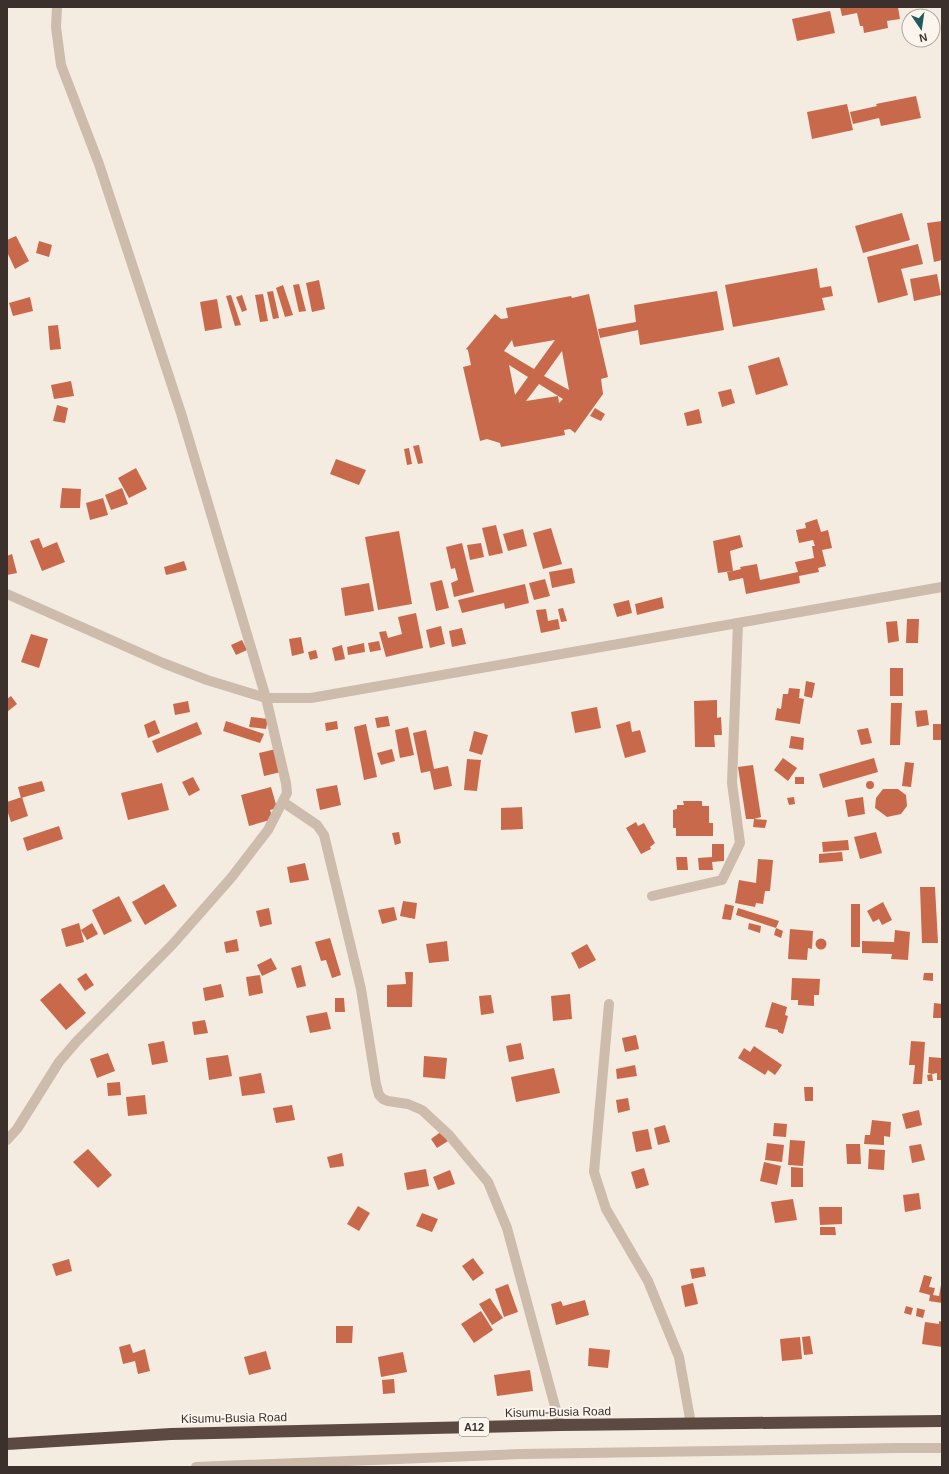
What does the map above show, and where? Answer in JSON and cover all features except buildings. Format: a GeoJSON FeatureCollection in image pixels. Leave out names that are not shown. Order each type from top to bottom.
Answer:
{"type":"FeatureCollection","features":[{"type":"Feature","properties":{"kind":"highway","name":"Kisumu-Busia Road"},"geometry":{"type":"LineString","coordinates":[[7,1444],[171,1434],[560,1425],[942,1421]]}},
{"type":"Feature","properties":{"kind":"street"},"geometry":{"type":"LineString","coordinates":[[7,1140],[17,1129],[59,1062],[77,1041],[172,944],[231,878],[268,830],[287,793],[266,698],[181,413],[99,164],[62,64],[56,27],[57,7]]}},
{"type":"Feature","properties":{"kind":"street"},"geometry":{"type":"LineString","coordinates":[[7,594],[163,663],[207,680],[266,698],[311,698],[942,587]]}},
{"type":"Feature","properties":{"kind":"street"},"geometry":{"type":"LineString","coordinates":[[652,896],[722,880],[740,843],[732,784],[738,623]]}},
{"type":"Feature","properties":{"kind":"street"},"geometry":{"type":"LineString","coordinates":[[283,802],[317,825],[324,836],[361,990],[379,1095],[388,1101],[408,1104],[422,1110],[449,1135],[488,1182],[507,1228],[560,1425]]}},
{"type":"Feature","properties":{"kind":"street"},"geometry":{"type":"LineString","coordinates":[[609,1004],[594,1172],[606,1209],[648,1281],[679,1357],[691,1424]]}},
{"type":"Feature","properties":{"kind":"street"},"geometry":{"type":"LineString","coordinates":[[196,1467],[529,1454],[942,1448]]}}]}
